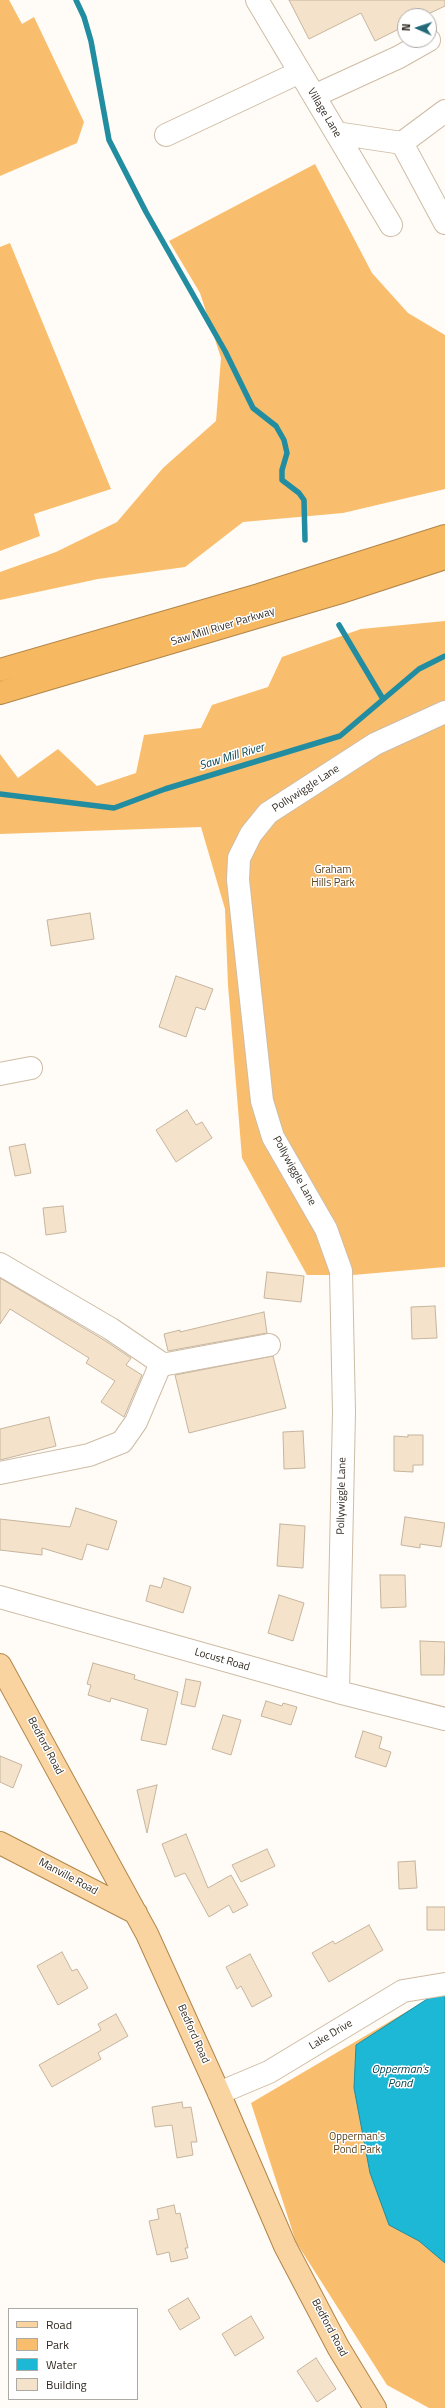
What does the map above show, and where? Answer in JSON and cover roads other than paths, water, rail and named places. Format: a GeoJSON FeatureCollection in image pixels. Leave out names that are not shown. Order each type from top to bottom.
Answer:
{"type":"FeatureCollection","features":[{"type":"Feature","properties":{"kind":"highway","name":"Saw Mill River Parkway"},"geometry":{"type":"LineString","coordinates":[[0,670],[259,595],[445,536]]}},
{"type":"Feature","properties":{"kind":"highway","name":"Saw Mill River Parkway"},"geometry":{"type":"LineString","coordinates":[[0,693],[338,593],[445,558]]}},
{"type":"Feature","properties":{"kind":"main road","name":"Bedford Road"},"geometry":{"type":"LineString","coordinates":[[0,1665],[157,1954],[285,2246],[338,2347],[375,2408]]}},
{"type":"Feature","properties":{"kind":"main road","name":"Manville Road"},"geometry":{"type":"LineString","coordinates":[[0,1844],[136,1913]]}},
{"type":"Feature","properties":{"kind":"street","name":"Village Lane"},"geometry":{"type":"LineString","coordinates":[[257,0],[391,225]]}},
{"type":"Feature","properties":{"kind":"street"},"geometry":{"type":"LineString","coordinates":[[314,96],[400,57],[415,48]]}},
{"type":"Feature","properties":{"kind":"street"},"geometry":{"type":"LineString","coordinates":[[166,135],[300,72]]}},
{"type":"Feature","properties":{"kind":"street"},"geometry":{"type":"LineString","coordinates":[[336,133],[402,143],[445,110]]}},
{"type":"Feature","properties":{"kind":"street"},"geometry":{"type":"LineString","coordinates":[[402,143],[445,223]]}},
{"type":"Feature","properties":{"kind":"street","name":"Pollywiggle Lane"},"geometry":{"type":"LineString","coordinates":[[338,1692],[344,1412],[341,1271],[326,1228],[273,1137],[262,1101],[239,888],[239,858],[251,834],[268,814],[376,744],[445,712]]}},
{"type":"Feature","properties":{"kind":"street"},"geometry":{"type":"LineString","coordinates":[[0,1074],[31,1068]]}},
{"type":"Feature","properties":{"kind":"street"},"geometry":{"type":"LineString","coordinates":[[0,1264],[111,1329],[162,1363],[167,1364],[269,1345]]}},
{"type":"Feature","properties":{"kind":"street"},"geometry":{"type":"LineString","coordinates":[[0,1473],[89,1455],[122,1442],[136,1422],[162,1363]]}},
{"type":"Feature","properties":{"kind":"street","name":"Locust Road"},"geometry":{"type":"LineString","coordinates":[[0,1597],[338,1692],[445,1719]]}},
{"type":"Feature","properties":{"kind":"street","name":"Lake Drive"},"geometry":{"type":"LineString","coordinates":[[219,2093],[269,2072],[403,1992],[445,1984]]}},
{"type":"Feature","properties":{"kind":"water","name":"Opperman's Pond"},"geometry":{"type":"Polygon","coordinates":[[[438,1992],[445,1993],[445,2263],[419,2241],[389,2225],[370,2173],[354,2088],[356,2045],[438,1992]]]}},
{"type":"Feature","properties":{"kind":"waterway"},"geometry":{"type":"LineString","coordinates":[[76,0],[84,17],[91,41],[109,140],[146,212],[225,351],[253,408],[276,426],[284,440],[287,453],[282,470],[282,480],[299,493],[304,500],[305,540]]}},
{"type":"Feature","properties":{"kind":"waterway"},"geometry":{"type":"LineString","coordinates":[[339,625],[383,699]]}},
{"type":"Feature","properties":{"kind":"waterway","name":"Saw Mill River"},"geometry":{"type":"LineString","coordinates":[[0,794],[114,808],[165,789],[340,736],[419,669],[445,656]]}},
{"type":"Feature","properties":{"kind":"park label","name":"Graham Hills Park"},"geometry":{"type":"Point","coordinates":[333,876]}},
{"type":"Feature","properties":{"kind":"park label","name":"Opperman's Pond Park"},"geometry":{"type":"Point","coordinates":[357,2143]}}]}
